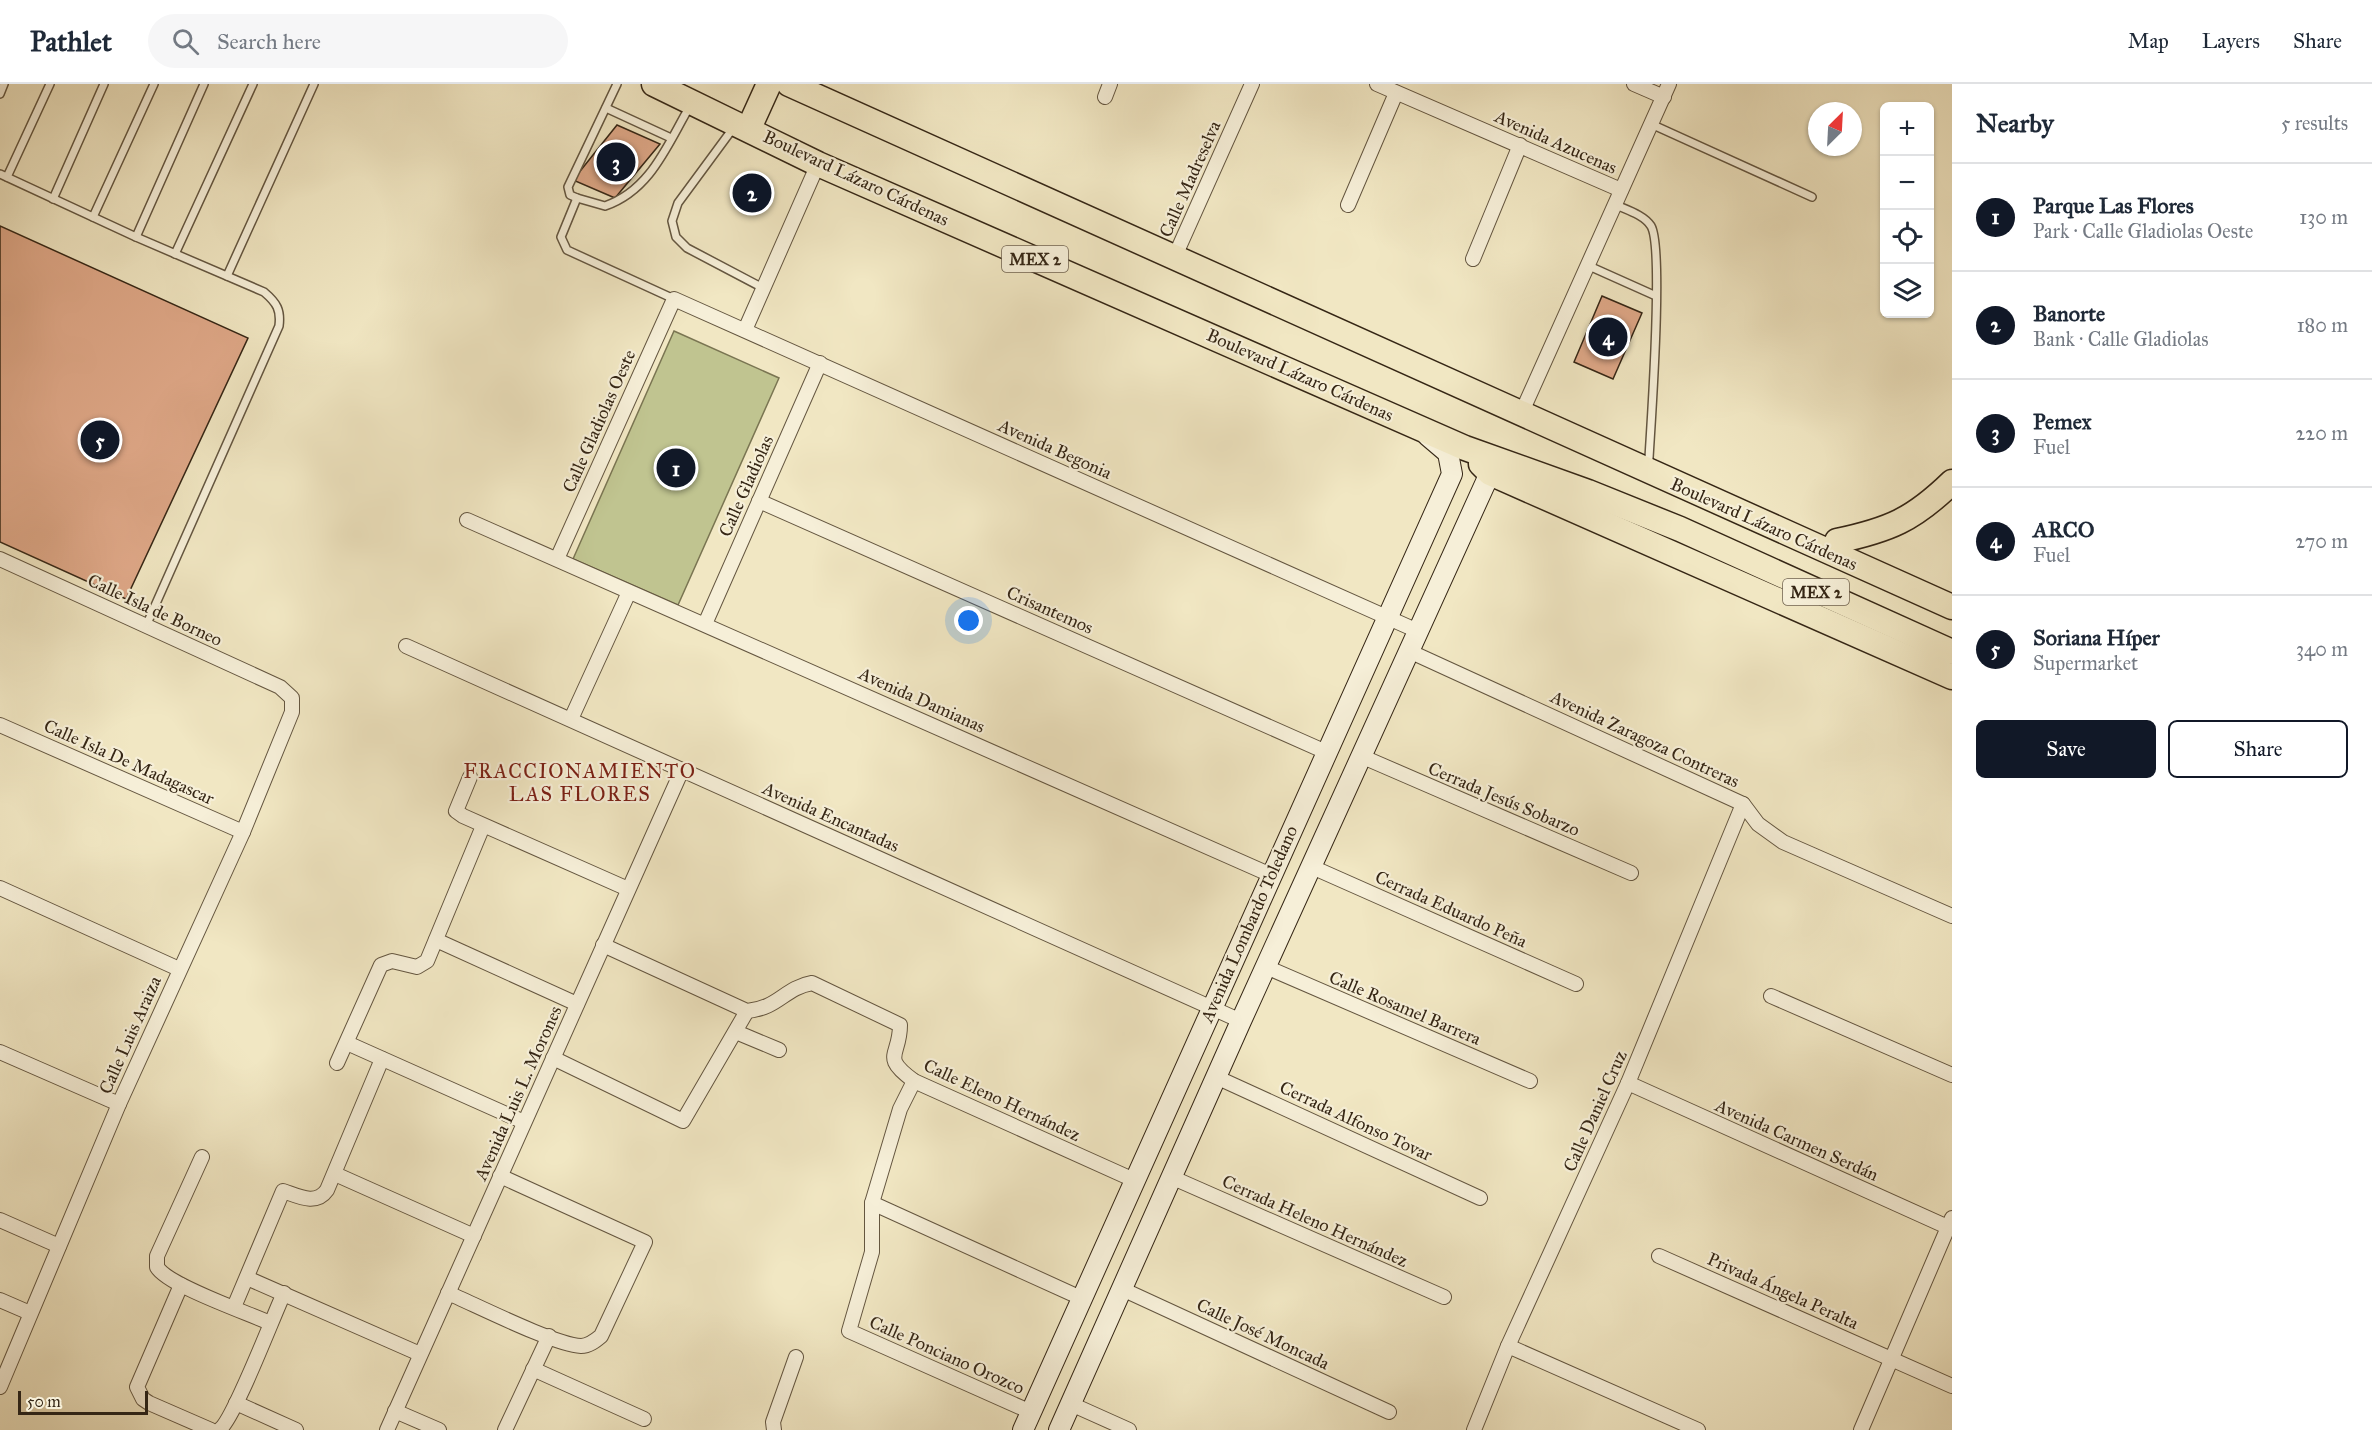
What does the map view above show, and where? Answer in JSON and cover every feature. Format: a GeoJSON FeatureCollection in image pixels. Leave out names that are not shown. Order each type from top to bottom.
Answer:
{"type":"FeatureCollection","features":[{"type":"Feature","properties":{"kind":"highway","name":"Boulevard Lázaro Cárdenas"},"geometry":{"type":"LineString","coordinates":[[654,84],[743,125],[818,164],[1465,448],[1588,492],[1680,529],[1952,652]]}},
{"type":"Feature","properties":{"kind":"highway"},"geometry":{"type":"LineString","coordinates":[[743,125],[769,84]]}},
{"type":"Feature","properties":{"kind":"highway","name":"Boulevard Lázaro Cárdenas"},"geometry":{"type":"LineString","coordinates":[[789,84],[1952,607]]}},
{"type":"Feature","properties":{"kind":"highway"},"geometry":{"type":"LineString","coordinates":[[1470,390],[1525,405],[1952,593]]}},
{"type":"Feature","properties":{"kind":"highway"},"geometry":{"type":"LineString","coordinates":[[1465,448],[1490,473],[1952,677]]}},
{"type":"Feature","properties":{"kind":"highway"},"geometry":{"type":"LineString","coordinates":[[1837,541],[1881,532],[1914,514],[1952,482]]}},
{"type":"Feature","properties":{"kind":"main road","name":"Avenida Lombardo Toledano"},"geometry":{"type":"LineString","coordinates":[[1027,1421],[1452,474],[1448,453],[1418,427]]}},
{"type":"Feature","properties":{"kind":"main road","name":"Avenida Lombardo Toledano"},"geometry":{"type":"LineString","coordinates":[[1059,1430],[1241,1020],[1411,652],[1490,473]]}},
{"type":"Feature","properties":{"kind":"street"},"geometry":{"type":"LineString","coordinates":[[1105,98],[1110,84]]}},
{"type":"Feature","properties":{"kind":"street","name":"Calle Madreselva"},"geometry":{"type":"LineString","coordinates":[[1175,256],[1252,84]]}},
{"type":"Feature","properties":{"kind":"street","name":"Avenida Azucenas"},"geometry":{"type":"LineString","coordinates":[[1377,84],[1621,190]]}},
{"type":"Feature","properties":{"kind":"street"},"geometry":{"type":"LineString","coordinates":[[1525,405],[1667,90],[1634,84]]}},
{"type":"Feature","properties":{"kind":"street"},"geometry":{"type":"LineString","coordinates":[[1348,205],[1396,93]]}},
{"type":"Feature","properties":{"kind":"street"},"geometry":{"type":"LineString","coordinates":[[1473,259],[1520,145]]}},
{"type":"Feature","properties":{"kind":"street"},"geometry":{"type":"LineString","coordinates":[[745,330],[818,164]]}},
{"type":"Feature","properties":{"kind":"street","name":"Avenida Begonia"},"geometry":{"type":"LineString","coordinates":[[674,299],[1420,632]]}},
{"type":"Feature","properties":{"kind":"street","name":"Calle Gladiolas Oeste"},"geometry":{"type":"LineString","coordinates":[[557,559],[674,299]]}},
{"type":"Feature","properties":{"kind":"street","name":"Calle Gladiolas"},"geometry":{"type":"LineString","coordinates":[[705,624],[820,363]]}},
{"type":"Feature","properties":{"kind":"street","name":"Crisantemos"},"geometry":{"type":"LineString","coordinates":[[759,501],[1326,752]]}},
{"type":"Feature","properties":{"kind":"street","name":"Avenida Damianas"},"geometry":{"type":"LineString","coordinates":[[467,520],[1271,875]]}},
{"type":"Feature","properties":{"kind":"street","name":"Calle Isla de Borneo"},"geometry":{"type":"LineString","coordinates":[[0,559],[280,687],[292,698]]}},
{"type":"Feature","properties":{"kind":"street"},"geometry":{"type":"LineString","coordinates":[[571,719],[629,592]]}},
{"type":"Feature","properties":{"kind":"street","name":"Avenida Encantadas"},"geometry":{"type":"LineString","coordinates":[[406,646],[1241,1020]]}},
{"type":"Feature","properties":{"kind":"street","name":"Avenida Zaragoza Contreras"},"geometry":{"type":"LineString","coordinates":[[1411,652],[1743,804],[1758,824],[1783,842],[1952,916]]}},
{"type":"Feature","properties":{"kind":"street","name":"Calle Luis Araiza"},"geometry":{"type":"LineString","coordinates":[[0,1387],[118,1104],[243,832],[292,712],[292,698]]}},
{"type":"Feature","properties":{"kind":"street","name":"Calle Isla De Madagascar"},"geometry":{"type":"LineString","coordinates":[[0,724],[243,832]]}},
{"type":"Feature","properties":{"kind":"street","name":"Cerrada Jesús Sobarzo"},"geometry":{"type":"LineString","coordinates":[[1363,757],[1631,873]]}},
{"type":"Feature","properties":{"kind":"street","name":"Avenida Luis L. Morones"},"geometry":{"type":"LineString","coordinates":[[387,1430],[682,770]]}},
{"type":"Feature","properties":{"kind":"street"},"geometry":{"type":"LineString","coordinates":[[470,777],[456,811],[483,826],[628,890]]}},
{"type":"Feature","properties":{"kind":"street","name":"Calle Daniel Cruz"},"geometry":{"type":"LineString","coordinates":[[1474,1430],[1508,1346],[1628,1083],[1743,804]]}},
{"type":"Feature","properties":{"kind":"street"},"geometry":{"type":"LineString","coordinates":[[337,1063],[376,971],[386,962],[417,967],[427,961],[483,826]]}},
{"type":"Feature","properties":{"kind":"street","name":"Cerrada Eduardo Peña"},"geometry":{"type":"LineString","coordinates":[[1312,867],[1576,984]]}},
{"type":"Feature","properties":{"kind":"street"},"geometry":{"type":"LineString","coordinates":[[0,888],[179,969]]}},
{"type":"Feature","properties":{"kind":"street"},"geometry":{"type":"LineString","coordinates":[[436,940],[577,1004]]}},
{"type":"Feature","properties":{"kind":"street"},"geometry":{"type":"LineString","coordinates":[[553,1058],[683,1121],[747,1011],[603,945]]}},
{"type":"Feature","properties":{"kind":"street","name":"Calle Rosamel Barrera"},"geometry":{"type":"LineString","coordinates":[[1266,967],[1530,1081]]}},
{"type":"Feature","properties":{"kind":"street","name":"Calle Eleno Hernández"},"geometry":{"type":"LineString","coordinates":[[747,1011],[764,1009],[792,988],[812,982],[900,1025],[893,1051],[894,1062],[899,1070],[914,1081],[1134,1180]]}},
{"type":"Feature","properties":{"kind":"street"},"geometry":{"type":"LineString","coordinates":[[1771,996],[1952,1076]]}},
{"type":"Feature","properties":{"kind":"street"},"geometry":{"type":"LineString","coordinates":[[736,1032],[779,1050]]}},
{"type":"Feature","properties":{"kind":"street"},"geometry":{"type":"LineString","coordinates":[[347,1043],[524,1122]]}},
{"type":"Feature","properties":{"kind":"street"},"geometry":{"type":"LineString","coordinates":[[0,1052],[118,1104]]}},
{"type":"Feature","properties":{"kind":"street"},"geometry":{"type":"LineString","coordinates":[[234,1307],[283,1191],[304,1198],[320,1197],[335,1174],[382,1059]]}},
{"type":"Feature","properties":{"kind":"street","name":"Cerrada Alfonso Tovar"},"geometry":{"type":"LineString","coordinates":[[1216,1077],[1480,1198]]}},
{"type":"Feature","properties":{"kind":"street"},"geometry":{"type":"LineString","coordinates":[[914,1081],[900,1109],[872,1203],[1081,1298]]}},
{"type":"Feature","properties":{"kind":"street","name":"Avenida Carmen Serdán"},"geometry":{"type":"LineString","coordinates":[[1628,1083],[1951,1225]]}},
{"type":"Feature","properties":{"kind":"street"},"geometry":{"type":"LineString","coordinates":[[202,1157],[157,1256],[157,1267],[162,1274],[181,1285],[270,1323]]}},
{"type":"Feature","properties":{"kind":"street"},"geometry":{"type":"LineString","coordinates":[[335,1174],[474,1236]]}},
{"type":"Feature","properties":{"kind":"street"},"geometry":{"type":"LineString","coordinates":[[448,1293],[549,1336],[579,1346],[590,1345],[601,1336],[645,1242],[500,1176]]}},
{"type":"Feature","properties":{"kind":"street","name":"Cerrada Heleno Hernández"},"geometry":{"type":"LineString","coordinates":[[1171,1177],[1444,1297]]}},
{"type":"Feature","properties":{"kind":"street","name":"Calle Ponciano Orozco"},"geometry":{"type":"LineString","coordinates":[[872,1203],[872,1252],[849,1330],[1027,1421]]}},
{"type":"Feature","properties":{"kind":"street"},"geometry":{"type":"LineString","coordinates":[[0,1220],[59,1246]]}},
{"type":"Feature","properties":{"kind":"street"},"geometry":{"type":"LineString","coordinates":[[1861,1430],[1951,1225]]}},
{"type":"Feature","properties":{"kind":"street","name":"Privada Ángela Peralta"},"geometry":{"type":"LineString","coordinates":[[1659,1256],[1952,1386]]}},
{"type":"Feature","properties":{"kind":"street"},"geometry":{"type":"LineString","coordinates":[[247,1278],[420,1354]]}},
{"type":"Feature","properties":{"kind":"street"},"geometry":{"type":"LineString","coordinates":[[181,1285],[138,1381],[139,1393],[149,1403],[211,1430]]}},
{"type":"Feature","properties":{"kind":"street","name":"Calle José Moncada"},"geometry":{"type":"LineString","coordinates":[[1122,1289],[1389,1412]]}},
{"type":"Feature","properties":{"kind":"street"},"geometry":{"type":"LineString","coordinates":[[219,1430],[224,1427],[236,1403],[284,1293]]}},
{"type":"Feature","properties":{"kind":"street"},"geometry":{"type":"LineString","coordinates":[[0,1300],[30,1313]]}},
{"type":"Feature","properties":{"kind":"street"},"geometry":{"type":"LineString","coordinates":[[505,1430],[549,1336]]}},
{"type":"Feature","properties":{"kind":"street"},"geometry":{"type":"LineString","coordinates":[[1508,1346],[1698,1430]]}},
{"type":"Feature","properties":{"kind":"street"},"geometry":{"type":"LineString","coordinates":[[774,1426],[796,1357]]}},
{"type":"Feature","properties":{"kind":"street"},"geometry":{"type":"LineString","coordinates":[[533,1369],[644,1419]]}},
{"type":"Feature","properties":{"kind":"street"},"geometry":{"type":"LineString","coordinates":[[236,1403],[297,1430]]}},
{"type":"Feature","properties":{"kind":"street"},"geometry":{"type":"LineString","coordinates":[[1071,1404],[1129,1430]]}},
{"type":"Feature","properties":{"kind":"street"},"geometry":{"type":"LineString","coordinates":[[395,1411],[439,1430]]}},
{"type":"Feature","properties":{"kind":"lane"},"geometry":{"type":"LineString","coordinates":[[0,94],[4,84]]}},
{"type":"Feature","properties":{"kind":"lane"},"geometry":{"type":"LineString","coordinates":[[50,84],[4,176],[136,237],[264,292],[275,301],[280,312],[279,326],[146,626]]}},
{"type":"Feature","properties":{"kind":"lane"},"geometry":{"type":"LineString","coordinates":[[53,199],[105,84]]}},
{"type":"Feature","properties":{"kind":"lane"},"geometry":{"type":"LineString","coordinates":[[93,217],[154,84]]}},
{"type":"Feature","properties":{"kind":"lane"},"geometry":{"type":"LineString","coordinates":[[136,237],[204,84]]}},
{"type":"Feature","properties":{"kind":"lane"},"geometry":{"type":"LineString","coordinates":[[175,254],[253,84]]}},
{"type":"Feature","properties":{"kind":"lane"},"geometry":{"type":"LineString","coordinates":[[227,276],[314,84]]}},
{"type":"Feature","properties":{"kind":"lane"},"geometry":{"type":"LineString","coordinates":[[617,84],[568,187],[570,195],[605,206],[627,196],[651,174],[693,102]]}},
{"type":"Feature","properties":{"kind":"lane"},"geometry":{"type":"LineString","coordinates":[[606,108],[671,138]]}},
{"type":"Feature","properties":{"kind":"lane"},"geometry":{"type":"LineString","coordinates":[[1651,124],[1812,197]]}},
{"type":"Feature","properties":{"kind":"lane"},"geometry":{"type":"LineString","coordinates":[[743,125],[678,204],[672,221],[676,237],[687,248],[763,288]]}},
{"type":"Feature","properties":{"kind":"lane"},"geometry":{"type":"LineString","coordinates":[[577,198],[561,237],[567,250],[674,299]]}},
{"type":"Feature","properties":{"kind":"lane"},"geometry":{"type":"LineString","coordinates":[[1616,205],[1636,214],[1652,227],[1656,296],[1649,458]]}},
{"type":"Feature","properties":{"kind":"lane"},"geometry":{"type":"LineString","coordinates":[[1589,266],[1656,296]]}},
{"type":"Feature","properties":{"kind":"green space"},"geometry":{"type":"Polygon","coordinates":[[[674,331],[779,378],[678,605],[573,559],[674,331]]]}},
{"type":"Feature","properties":{"kind":"building"},"geometry":{"type":"Polygon","coordinates":[[[617,125],[660,144],[615,198],[573,180],[617,125]]]}},
{"type":"Feature","properties":{"kind":"building"},"geometry":{"type":"Polygon","coordinates":[[[0,226],[248,338],[126,599],[0,542],[0,226]]]}},
{"type":"Feature","properties":{"kind":"building"},"geometry":{"type":"Polygon","coordinates":[[[1602,296],[1642,313],[1613,379],[1574,362],[1602,296]]]}},
{"type":"Feature","properties":{"kind":"place","name":"Pemex"},"geometry":{"type":"Point","coordinates":[616,162]}},
{"type":"Feature","properties":{"kind":"place","name":"Banorte"},"geometry":{"type":"Point","coordinates":[752,193]}},
{"type":"Feature","properties":{"kind":"place","name":"ARCO"},"geometry":{"type":"Point","coordinates":[1608,337]}},
{"type":"Feature","properties":{"kind":"place","name":"Soriana Híper"},"geometry":{"type":"Point","coordinates":[100,440]}},
{"type":"Feature","properties":{"kind":"place","name":"Parque Las Flores"},"geometry":{"type":"Point","coordinates":[676,468]}},
{"type":"Feature","properties":{"kind":"district","name":"FRACCIONAMIENTO LAS FLORES"},"geometry":{"type":"Point","coordinates":[580,782]}}]}
